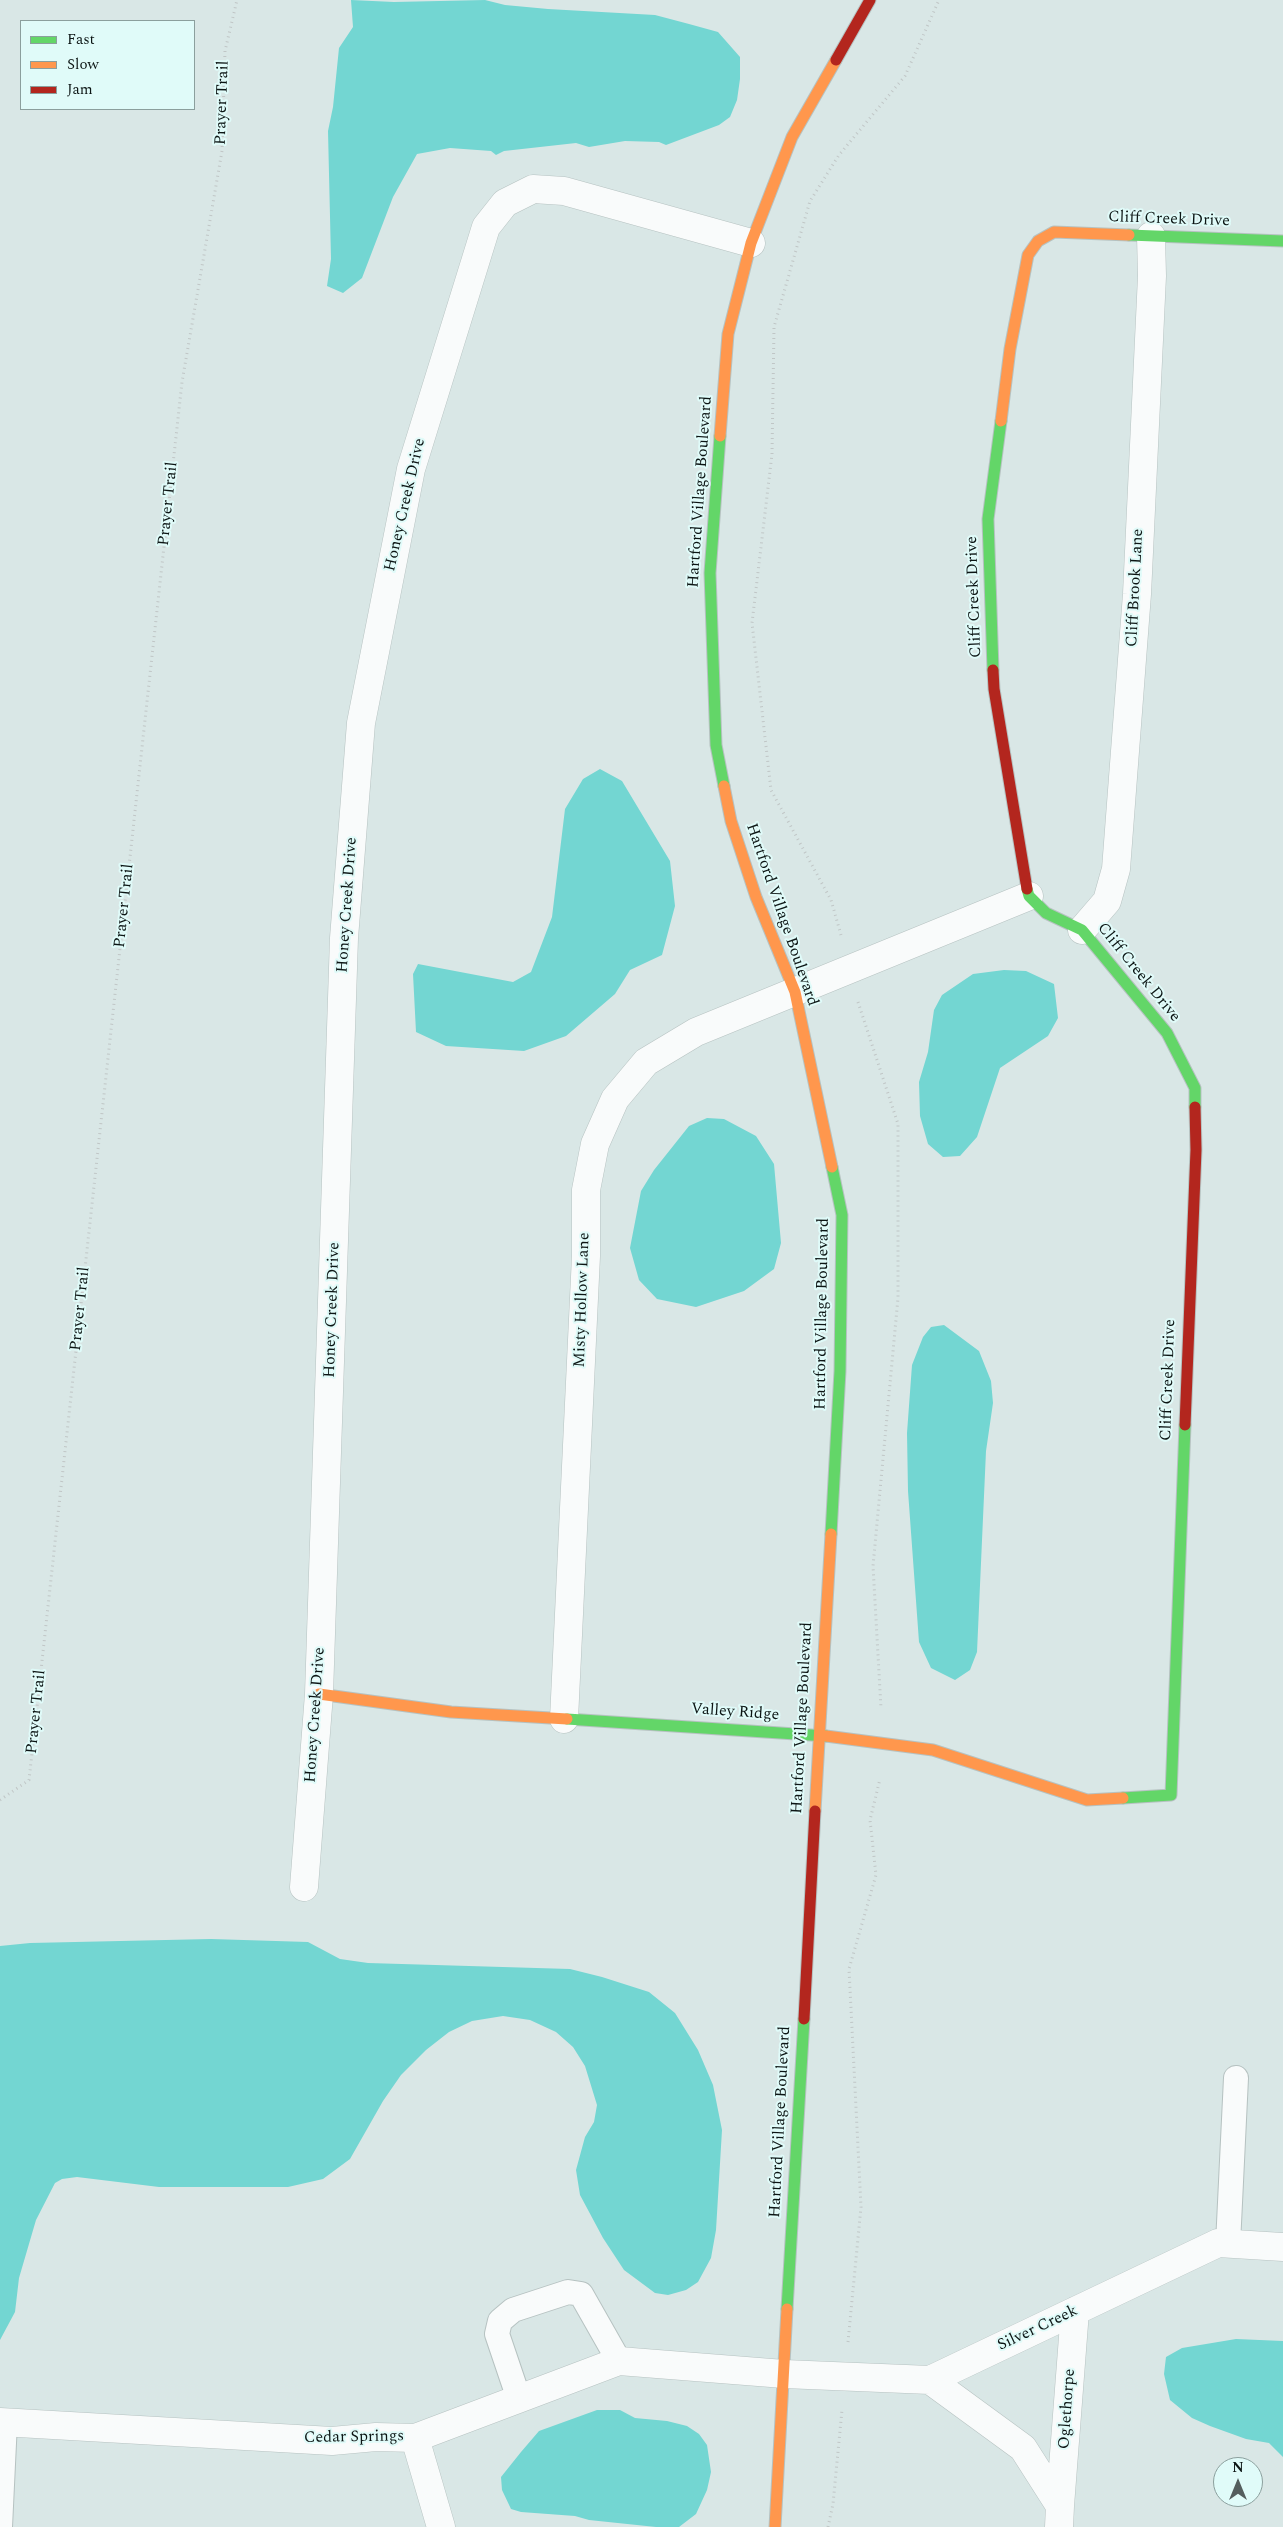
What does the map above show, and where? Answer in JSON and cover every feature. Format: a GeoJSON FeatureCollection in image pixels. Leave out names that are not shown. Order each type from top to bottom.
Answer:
{"type":"FeatureCollection","features":[{"type":"Feature","properties":{"kind":"street","name":"Hartford Village Boulevard"},"geometry":{"type":"LineString","coordinates":[[775,2527],[818,1735],[840,1371],[842,1214],[795,992],[756,897],[731,822],[716,745],[710,572],[728,334],[751,243],[792,137],[870,0]]}},
{"type":"Feature","properties":{"kind":"street","name":"Honey Creek Drive"},"geometry":{"type":"LineString","coordinates":[[304,1886],[319,1694],[344,938],[361,723],[411,469],[486,227],[505,203],[533,190],[564,191],[751,243]]}},
{"type":"Feature","properties":{"kind":"street","name":"Cliff Creek Drive"},"geometry":{"type":"LineString","coordinates":[[1171,1795],[1196,1150],[1195,1088],[1167,1033],[1082,930],[1046,913],[1028,896],[1024,881],[994,689],[988,519],[1010,349],[1028,255],[1038,241],[1054,232],[1283,241]]}},
{"type":"Feature","properties":{"kind":"street","name":"Cliff Brook Lane"},"geometry":{"type":"LineString","coordinates":[[1082,930],[1107,901],[1116,869],[1137,594],[1152,276],[1151,236]]}},
{"type":"Feature","properties":{"kind":"street","name":"Misty Hollow Lane"},"geometry":{"type":"LineString","coordinates":[[564,1719],[586,1266],[586,1190],[595,1144],[615,1099],[646,1062],[696,1032],[1028,896]]}},
{"type":"Feature","properties":{"kind":"street","name":"Valley Ridge"},"geometry":{"type":"LineString","coordinates":[[319,1694],[451,1712],[818,1735],[933,1750],[1087,1800],[1171,1795]]}},
{"type":"Feature","properties":{"kind":"street","name":"Silver Creek"},"geometry":{"type":"LineString","coordinates":[[784,2374],[930,2380],[1218,2243],[1283,2247]]}},
{"type":"Feature","properties":{"kind":"street","name":"Oglethorpe"},"geometry":{"type":"LineString","coordinates":[[1060,2517],[1075,2311]]}},
{"type":"Feature","properties":{"kind":"street","name":"Cedar Springs"},"geometry":{"type":"LineString","coordinates":[[3,2422],[332,2441],[376,2437],[415,2438],[619,2361],[784,2374]]}},
{"type":"Feature","properties":{"kind":"street","name":"Oglethorpe"},"geometry":{"type":"LineString","coordinates":[[930,2380],[1023,2448],[1060,2517]]}},
{"type":"Feature","properties":{"kind":"street"},"geometry":{"type":"LineString","coordinates":[[415,2438],[441,2527]]}},
{"type":"Feature","properties":{"kind":"lane"},"geometry":{"type":"LineString","coordinates":[[1228,2244],[1236,2078]]}},
{"type":"Feature","properties":{"kind":"lane"},"geometry":{"type":"LineString","coordinates":[[519,2399],[497,2334],[500,2321],[512,2310],[568,2292],[581,2294],[619,2361]]}},
{"type":"Feature","properties":{"kind":"lane"},"geometry":{"type":"LineString","coordinates":[[0,2527],[3,2422]]}},
{"type":"Feature","properties":{"kind":"path","name":"Prayer Trail"},"geometry":{"type":"LineString","coordinates":[[0,1800],[29,1780],[182,382],[222,151],[226,51],[237,0]]}},
{"type":"Feature","properties":{"kind":"water"},"geometry":{"type":"Polygon","coordinates":[[[351,0],[394,2],[485,0],[505,5],[548,9],[655,15],[718,32],[740,57],[740,79],[737,100],[730,117],[719,125],[666,145],[659,142],[625,141],[589,147],[576,143],[504,151],[496,155],[491,151],[450,148],[417,154],[393,197],[362,278],[343,293],[327,286],[331,259],[328,131],[333,107],[339,48],[353,27],[351,0]]]}},
{"type":"Feature","properties":{"kind":"water"},"geometry":{"type":"Polygon","coordinates":[[[600,769],[622,781],[670,861],[675,906],[662,955],[630,970],[615,994],[566,1036],[524,1051],[446,1046],[416,1032],[413,974],[418,964],[513,982],[531,972],[552,917],[565,809],[583,779],[600,769]]]}},
{"type":"Feature","properties":{"kind":"water"},"geometry":{"type":"Polygon","coordinates":[[[1004,970],[1026,971],[1054,984],[1058,1018],[1048,1036],[1000,1068],[977,1137],[960,1156],[943,1157],[928,1144],[920,1116],[919,1082],[928,1052],[934,1010],[942,995],[973,974],[1004,970]]]}},
{"type":"Feature","properties":{"kind":"water"},"geometry":{"type":"Polygon","coordinates":[[[707,1118],[724,1119],[756,1136],[774,1164],[781,1243],[774,1269],[744,1291],[696,1307],[657,1299],[639,1280],[630,1248],[641,1191],[654,1170],[689,1126],[707,1118]]]}},
{"type":"Feature","properties":{"kind":"water"},"geometry":{"type":"Polygon","coordinates":[[[944,1325],[979,1351],[991,1381],[993,1403],[986,1451],[977,1652],[970,1670],[955,1680],[931,1668],[919,1642],[908,1491],[907,1433],[912,1365],[923,1337],[931,1327],[944,1325]]]}},
{"type":"Feature","properties":{"kind":"water"},"geometry":{"type":"Polygon","coordinates":[[[211,1939],[308,1942],[340,1959],[368,1963],[570,1969],[649,1992],[675,2013],[698,2050],[713,2085],[722,2130],[716,2230],[711,2258],[698,2282],[686,2290],[668,2295],[655,2293],[624,2270],[603,2238],[580,2195],[576,2170],[585,2137],[594,2122],[597,2105],[585,2066],[573,2047],[556,2032],[530,2020],[503,2016],[472,2021],[449,2032],[426,2050],[401,2075],[383,2101],[350,2159],[323,2179],[288,2187],[159,2187],[77,2177],[62,2179],[55,2183],[36,2220],[19,2278],[15,2312],[0,2340],[0,1946],[30,1943],[211,1939]]]}},
{"type":"Feature","properties":{"kind":"water"},"geometry":{"type":"Polygon","coordinates":[[[1236,2339],[1283,2341],[1283,2457],[1269,2443],[1246,2439],[1210,2426],[1192,2418],[1170,2400],[1164,2374],[1166,2357],[1182,2348],[1236,2339]]]}},
{"type":"Feature","properties":{"kind":"water"},"geometry":{"type":"Polygon","coordinates":[[[597,2410],[620,2410],[635,2418],[667,2421],[687,2426],[699,2434],[707,2445],[711,2472],[707,2490],[696,2514],[679,2527],[656,2527],[589,2520],[575,2516],[521,2512],[511,2509],[502,2490],[501,2477],[539,2431],[597,2410]]]}},
{"type":"Feature","properties":{"kind":"traffic: fast"},"geometry":{"type":"LineString","coordinates":[[1129,235],[1283,241]]}},
{"type":"Feature","properties":{"kind":"traffic: fast"},"geometry":{"type":"LineString","coordinates":[[993,670],[988,519],[1001,421]]}},
{"type":"Feature","properties":{"kind":"traffic: fast"},"geometry":{"type":"LineString","coordinates":[[720,436],[710,573],[716,745],[724,786]]}},
{"type":"Feature","properties":{"kind":"traffic: fast"},"geometry":{"type":"LineString","coordinates":[[1027,889],[1029,896],[1046,913],[1082,930],[1167,1033],[1195,1088],[1195,1107]]}},
{"type":"Feature","properties":{"kind":"traffic: fast"},"geometry":{"type":"LineString","coordinates":[[831,1534],[840,1371],[842,1215],[832,1167]]}},
{"type":"Feature","properties":{"kind":"traffic: fast"},"geometry":{"type":"LineString","coordinates":[[1123,1798],[1171,1795],[1185,1425]]}},
{"type":"Feature","properties":{"kind":"traffic: fast"},"geometry":{"type":"LineString","coordinates":[[567,1719],[826,1736]]}},
{"type":"Feature","properties":{"kind":"traffic: fast"},"geometry":{"type":"LineString","coordinates":[[787,2309],[804,2019]]}},
{"type":"Feature","properties":{"kind":"traffic: slow"},"geometry":{"type":"LineString","coordinates":[[720,436],[728,334],[751,243],[792,137],[836,60]]}},
{"type":"Feature","properties":{"kind":"traffic: slow"},"geometry":{"type":"LineString","coordinates":[[1001,421],[1010,349],[1028,255],[1038,241],[1054,232],[1129,235]]}},
{"type":"Feature","properties":{"kind":"traffic: slow"},"geometry":{"type":"LineString","coordinates":[[724,786],[731,821],[756,897],[795,992],[832,1167]]}},
{"type":"Feature","properties":{"kind":"traffic: slow"},"geometry":{"type":"LineString","coordinates":[[815,1811],[831,1534]]}},
{"type":"Feature","properties":{"kind":"traffic: slow"},"geometry":{"type":"LineString","coordinates":[[319,1694],[451,1712],[567,1719]]}},
{"type":"Feature","properties":{"kind":"traffic: slow"},"geometry":{"type":"LineString","coordinates":[[826,1736],[933,1750],[1087,1800],[1123,1798]]}},
{"type":"Feature","properties":{"kind":"traffic: slow"},"geometry":{"type":"LineString","coordinates":[[775,2527],[787,2309]]}},
{"type":"Feature","properties":{"kind":"traffic: jam"},"geometry":{"type":"LineString","coordinates":[[836,60],[870,0]]}},
{"type":"Feature","properties":{"kind":"traffic: jam"},"geometry":{"type":"LineString","coordinates":[[993,670],[994,689],[1027,889]]}},
{"type":"Feature","properties":{"kind":"traffic: jam"},"geometry":{"type":"LineString","coordinates":[[1185,1425],[1196,1150],[1195,1107]]}},
{"type":"Feature","properties":{"kind":"traffic: jam"},"geometry":{"type":"LineString","coordinates":[[804,2019],[815,1811]]}}]}
